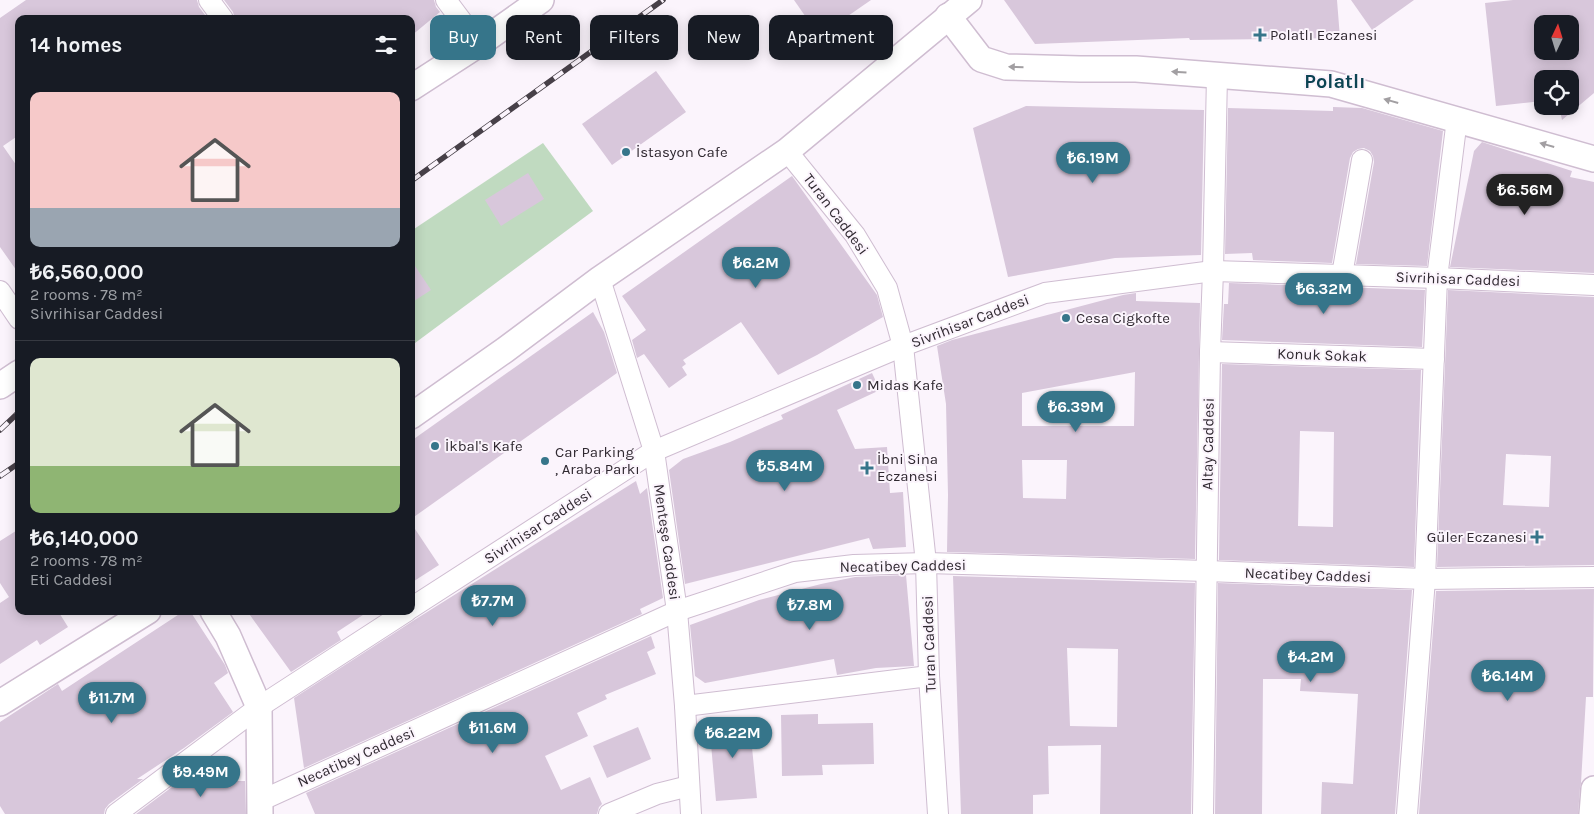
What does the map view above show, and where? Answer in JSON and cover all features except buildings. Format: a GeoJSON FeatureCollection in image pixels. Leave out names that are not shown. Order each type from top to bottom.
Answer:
{"type":"FeatureCollection","features":[{"type":"Feature","properties":{"kind":"street"},"geometry":{"type":"LineString","coordinates":[[209,0],[220,15]]}},
{"type":"Feature","properties":{"kind":"street"},"geometry":{"type":"LineString","coordinates":[[446,0],[457,15]]}},
{"type":"Feature","properties":{"kind":"street"},"geometry":{"type":"LineString","coordinates":[[496,32],[541,0]]}},
{"type":"Feature","properties":{"kind":"street"},"geometry":{"type":"LineString","coordinates":[[415,413],[505,350],[600,279],[787,151],[969,0]]}},
{"type":"Feature","properties":{"kind":"street"},"geometry":{"type":"LineString","coordinates":[[948,16],[981,60],[1006,67],[1136,69],[1330,84],[1594,159]]}},
{"type":"Feature","properties":{"kind":"street"},"geometry":{"type":"LineString","coordinates":[[415,85],[454,60]]}},
{"type":"Feature","properties":{"kind":"street","name":"Altay Caddesi"},"geometry":{"type":"LineString","coordinates":[[1203,814],[1210,352],[1217,75]]}},
{"type":"Feature","properties":{"kind":"street"},"geometry":{"type":"LineString","coordinates":[[1407,814],[1425,579],[1437,278],[1457,119]]}},
{"type":"Feature","properties":{"kind":"street","name":"Turan Caddesi"},"geometry":{"type":"LineString","coordinates":[[787,151],[855,235],[887,288],[903,346],[926,564],[929,676],[938,814]]}},
{"type":"Feature","properties":{"kind":"street"},"geometry":{"type":"LineString","coordinates":[[1342,275],[1362,160]]}},
{"type":"Feature","properties":{"kind":"street","name":"Sivrihisar Caddesi"},"geometry":{"type":"LineString","coordinates":[[415,605],[654,451],[903,346],[1045,293],[1213,271],[1594,285]]}},
{"type":"Feature","properties":{"kind":"street","name":"Menteşe Caddesi"},"geometry":{"type":"LineString","coordinates":[[600,279],[654,451],[677,611],[691,814]]}},
{"type":"Feature","properties":{"kind":"street"},"geometry":{"type":"LineString","coordinates":[[0,291],[15,313]]}},
{"type":"Feature","properties":{"kind":"street","name":"Konuk Sokak"},"geometry":{"type":"LineString","coordinates":[[1210,352],[1434,359]]}},
{"type":"Feature","properties":{"kind":"street"},"geometry":{"type":"LineString","coordinates":[[0,368],[15,363]]}},
{"type":"Feature","properties":{"kind":"street"},"geometry":{"type":"LineString","coordinates":[[0,386],[15,376]]}},
{"type":"Feature","properties":{"kind":"street","name":"Necatibey Caddesi"},"geometry":{"type":"LineString","coordinates":[[260,808],[677,611],[795,572],[854,565],[926,564],[1425,579],[1594,577]]}},
{"type":"Feature","properties":{"kind":"street"},"geometry":{"type":"LineString","coordinates":[[0,703],[142,615]]}},
{"type":"Feature","properties":{"kind":"street"},"geometry":{"type":"LineString","coordinates":[[215,615],[228,636],[259,707],[260,808]]}},
{"type":"Feature","properties":{"kind":"street"},"geometry":{"type":"LineString","coordinates":[[116,814],[259,707],[401,615]]}},
{"type":"Feature","properties":{"kind":"street"},"geometry":{"type":"LineString","coordinates":[[685,706],[929,676]]}},
{"type":"Feature","properties":{"kind":"street"},"geometry":{"type":"LineString","coordinates":[[609,814],[656,794],[689,786]]}},
{"type":"Feature","properties":{"kind":"street"},"geometry":{"type":"LineString","coordinates":[[1592,814],[1594,789]]}},
{"type":"Feature","properties":{"kind":"green space"},"geometry":{"type":"Polygon","coordinates":[[[543,143],[593,211],[415,343],[415,228],[543,143]]]}},
{"type":"Feature","properties":{"kind":"railway"},"geometry":{"type":"LineString","coordinates":[[415,178],[663,0]]}},
{"type":"Feature","properties":{"kind":"railway"},"geometry":{"type":"LineString","coordinates":[[0,430],[15,416]]}},
{"type":"Feature","properties":{"kind":"railway"},"geometry":{"type":"LineString","coordinates":[[0,476],[15,466]]}},
{"type":"Feature","properties":{"kind":"place","name":"Polatlı Eczanesi"},"geometry":{"type":"Point","coordinates":[1260,35]}},
{"type":"Feature","properties":{"kind":"place","name":"İstasyon Cafe"},"geometry":{"type":"Point","coordinates":[626,152]}},
{"type":"Feature","properties":{"kind":"place","name":"Cesa Cigkofte"},"geometry":{"type":"Point","coordinates":[1066,318]}},
{"type":"Feature","properties":{"kind":"place","name":"Midas Kafe"},"geometry":{"type":"Point","coordinates":[857,385]}},
{"type":"Feature","properties":{"kind":"place","name":"İkbal's Kafe"},"geometry":{"type":"Point","coordinates":[435,446]}},
{"type":"Feature","properties":{"kind":"place","name":"Car Parking , Araba Parkı"},"geometry":{"type":"Point","coordinates":[545,461]}},
{"type":"Feature","properties":{"kind":"place","name":"İbni Sina Eczanesi"},"geometry":{"type":"Point","coordinates":[867,468]}},
{"type":"Feature","properties":{"kind":"place","name":"Güler Eczanesi"},"geometry":{"type":"Point","coordinates":[1537,537]}},
{"type":"Feature","properties":{"kind":"district","name":"Polatlı"},"geometry":{"type":"Point","coordinates":[1335,81]}}]}
